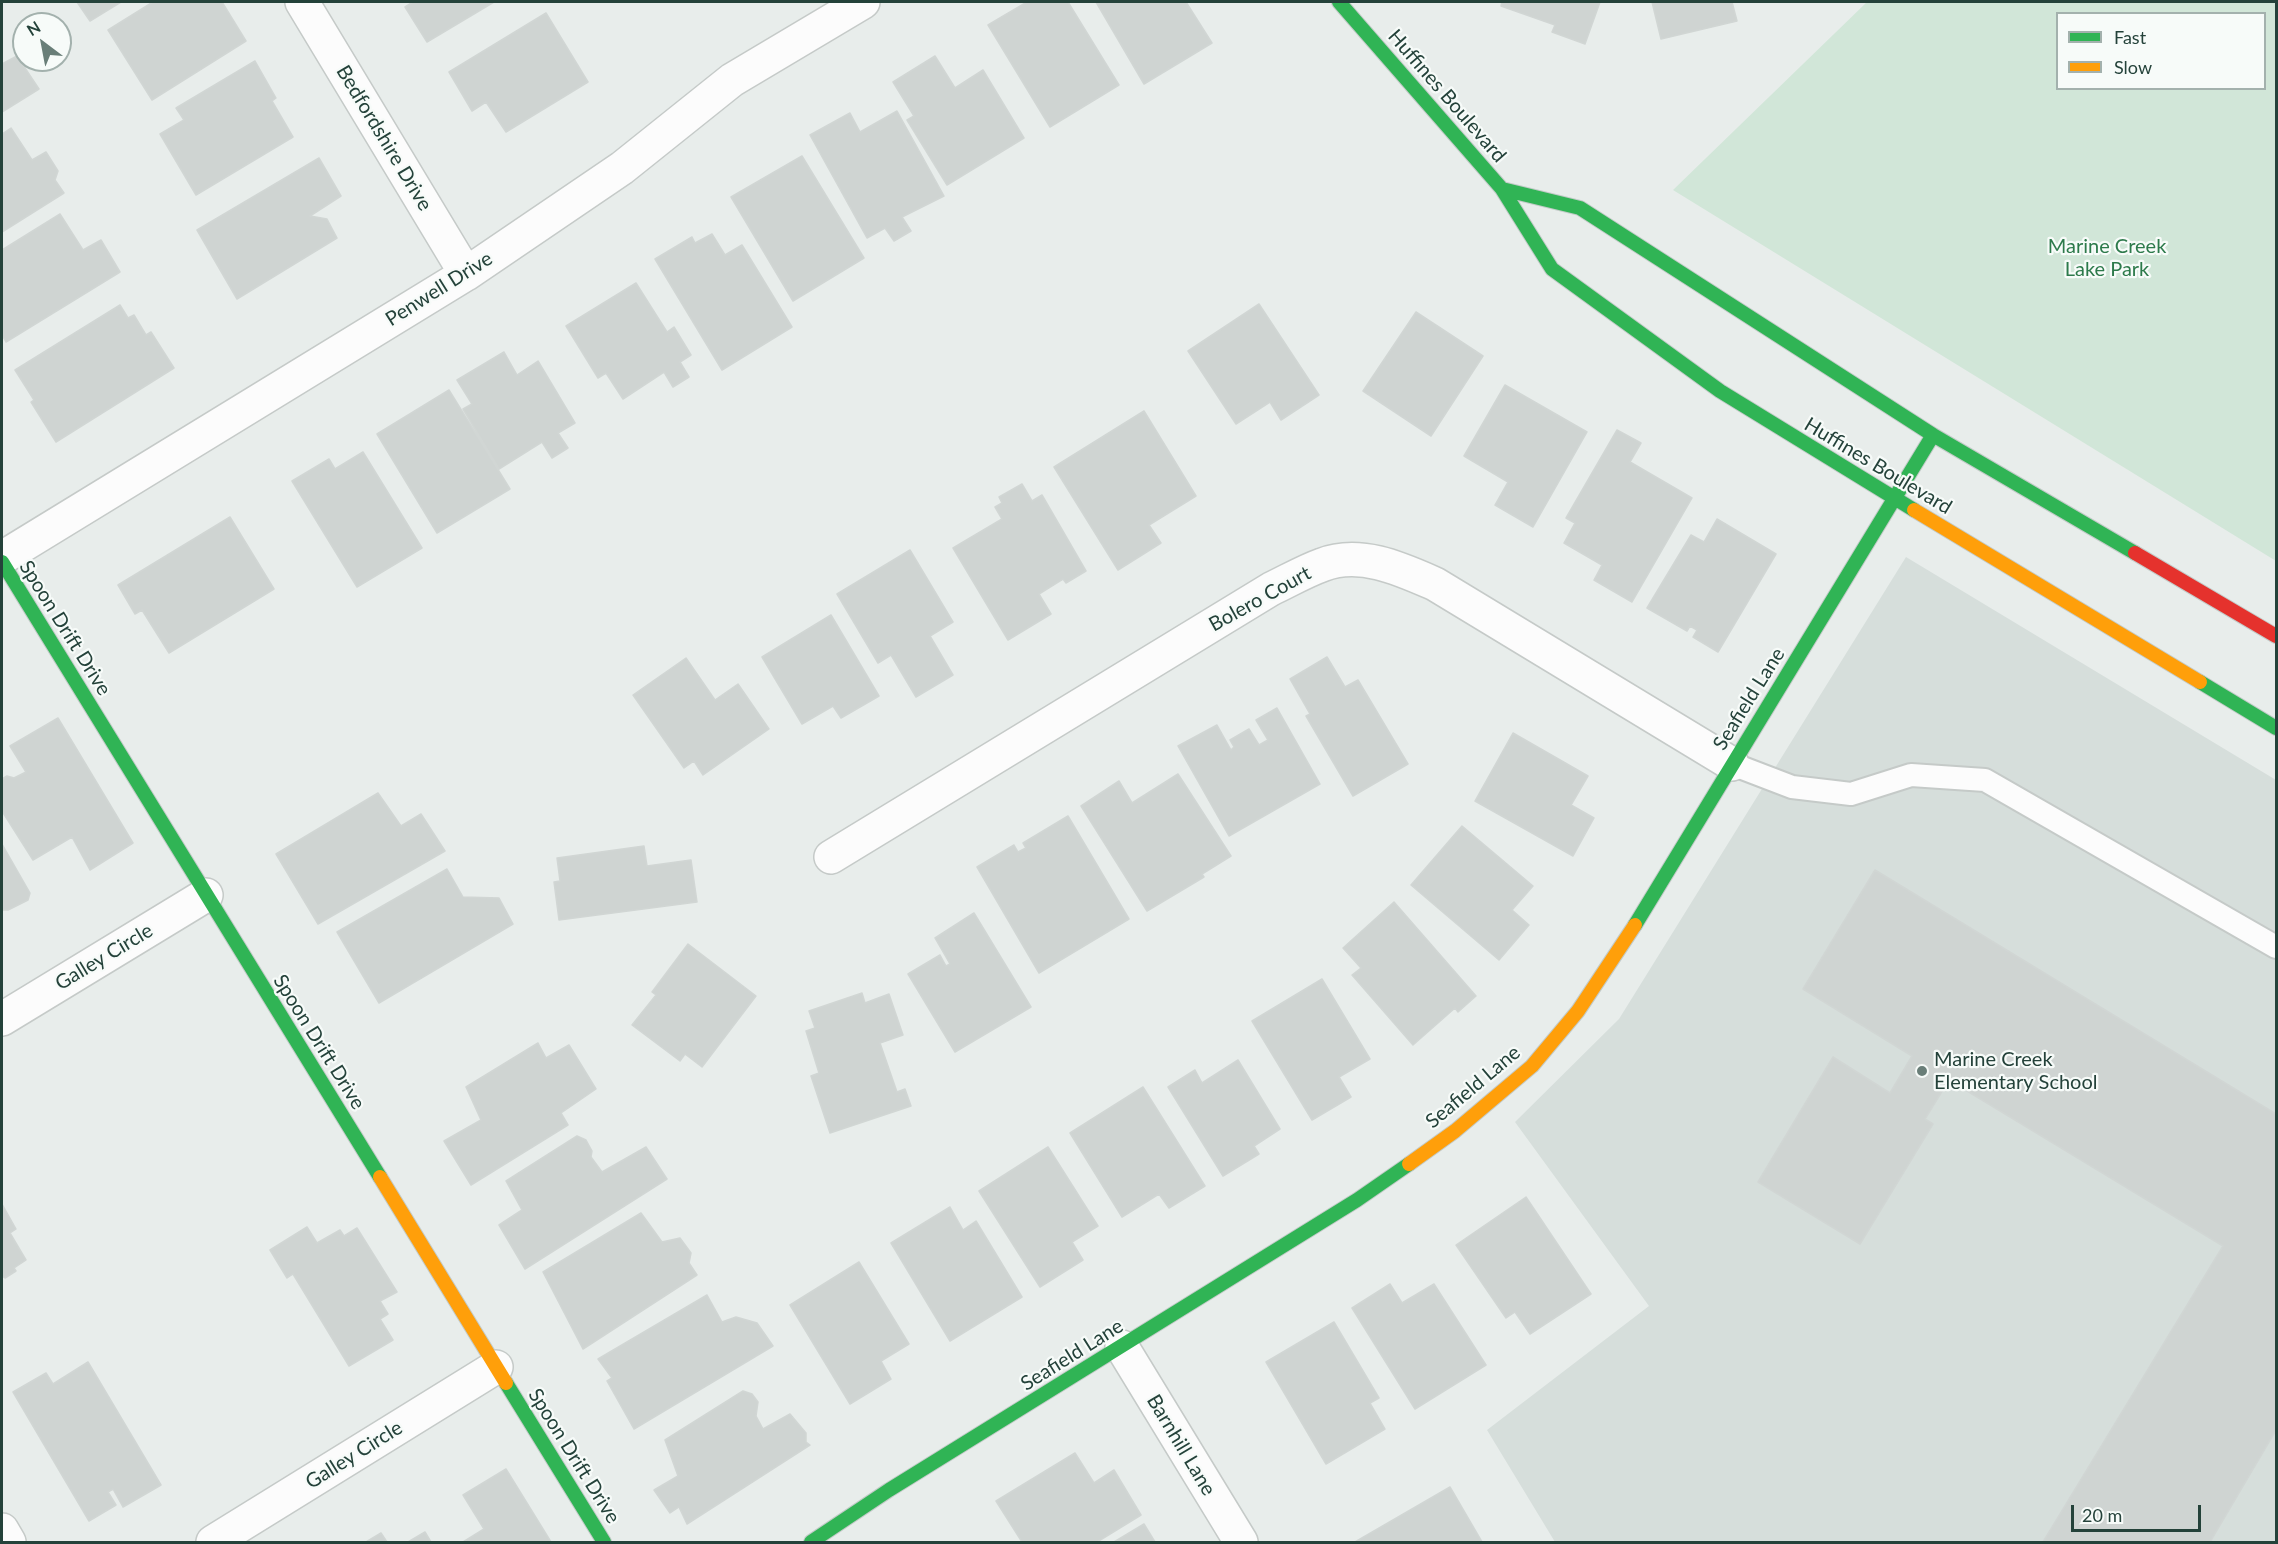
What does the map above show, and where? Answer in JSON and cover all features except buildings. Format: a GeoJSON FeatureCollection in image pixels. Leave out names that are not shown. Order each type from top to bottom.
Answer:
{"type":"FeatureCollection","features":[{"type":"Feature","properties":{"kind":"street","name":"Bedfordshire Drive"},"geometry":{"type":"LineString","coordinates":[[303,2],[466,274]]}},
{"type":"Feature","properties":{"kind":"street","name":"Penwell Drive"},"geometry":{"type":"LineString","coordinates":[[2,560],[466,274],[622,168],[732,81],[863,2]]}},
{"type":"Feature","properties":{"kind":"street","name":"Huffines Boulevard"},"geometry":{"type":"LineString","coordinates":[[1339,2],[1502,189],[1552,269],[1720,391],[1895,499],[2277,728]]}},
{"type":"Feature","properties":{"kind":"street","name":"Huffines Boulevard"},"geometry":{"type":"LineString","coordinates":[[1502,189],[1580,208],[1933,435],[2277,636]]}},
{"type":"Feature","properties":{"kind":"street","name":"Seafield Lane"},"geometry":{"type":"LineString","coordinates":[[811,1542],[889,1490],[1357,1200],[1455,1131],[1532,1066],[1578,1011],[1617,955],[1933,435]]}},
{"type":"Feature","properties":{"kind":"street","name":"Bolero Court"},"geometry":{"type":"LineString","coordinates":[[831,857],[1271,589],[1324,564],[1358,559],[1402,570],[1435,584],[1732,764]]}},
{"type":"Feature","properties":{"kind":"street","name":"Spoon Drift Drive"},"geometry":{"type":"LineString","coordinates":[[2,560],[604,1542]]}},
{"type":"Feature","properties":{"kind":"street","name":"Galley Circle"},"geometry":{"type":"LineString","coordinates":[[2,1019],[206,895]]}},
{"type":"Feature","properties":{"kind":"street","name":"Barnhill Lane"},"geometry":{"type":"LineString","coordinates":[[1122,1347],[1241,1542]]}},
{"type":"Feature","properties":{"kind":"street","name":"Galley Circle"},"geometry":{"type":"LineString","coordinates":[[213,1542],[496,1367]]}},
{"type":"Feature","properties":{"kind":"street"},"geometry":{"type":"LineString","coordinates":[[2,1530],[9,1542]]}},
{"type":"Feature","properties":{"kind":"lane"},"geometry":{"type":"LineString","coordinates":[[1732,764],[1792,787],[1851,794],[1911,775],[1985,780],[2277,947]]}},
{"type":"Feature","properties":{"kind":"shaded area","name":"Marine Creek Elementary School"},"geometry":{"type":"Polygon","coordinates":[[[1906,557],[2276,780],[2276,1542],[1555,1542],[1487,1430],[1649,1306],[1515,1122],[1619,1019],[1906,557]]]}},
{"type":"Feature","properties":{"kind":"green space","name":"Marine Creek Lake Park"},"geometry":{"type":"Polygon","coordinates":[[[1867,2],[2276,2],[2276,561],[1673,190],[1867,2]]]}},
{"type":"Feature","properties":{"kind":"traffic: fast"},"geometry":{"type":"LineString","coordinates":[[1339,2],[1502,189],[1552,269],[1720,391],[1914,510]]}},
{"type":"Feature","properties":{"kind":"traffic: fast"},"geometry":{"type":"LineString","coordinates":[[1502,189],[1580,208],[1933,435],[2135,553]]}},
{"type":"Feature","properties":{"kind":"traffic: fast"},"geometry":{"type":"LineString","coordinates":[[1635,925],[1933,435]]}},
{"type":"Feature","properties":{"kind":"traffic: fast"},"geometry":{"type":"LineString","coordinates":[[2,562],[380,1177]]}},
{"type":"Feature","properties":{"kind":"traffic: fast"},"geometry":{"type":"LineString","coordinates":[[2200,682],[2276,728]]}},
{"type":"Feature","properties":{"kind":"traffic: fast"},"geometry":{"type":"LineString","coordinates":[[811,1542],[889,1490],[1357,1200],[1409,1164]]}},
{"type":"Feature","properties":{"kind":"traffic: fast"},"geometry":{"type":"LineString","coordinates":[[506,1383],[604,1542]]}},
{"type":"Feature","properties":{"kind":"traffic: slow"},"geometry":{"type":"LineString","coordinates":[[1914,510],[2200,682]]}},
{"type":"Feature","properties":{"kind":"traffic: slow"},"geometry":{"type":"LineString","coordinates":[[1409,1164],[1455,1131],[1532,1066],[1578,1011],[1635,925]]}},
{"type":"Feature","properties":{"kind":"traffic: slow"},"geometry":{"type":"LineString","coordinates":[[380,1177],[506,1383]]}},
{"type":"Feature","properties":{"kind":"traffic: jam"},"geometry":{"type":"LineString","coordinates":[[2135,553],[2276,636]]}},
{"type":"Feature","properties":{"kind":"place","name":"Marine Creek Elementary School"},"geometry":{"type":"Point","coordinates":[1922,1071]}}]}
